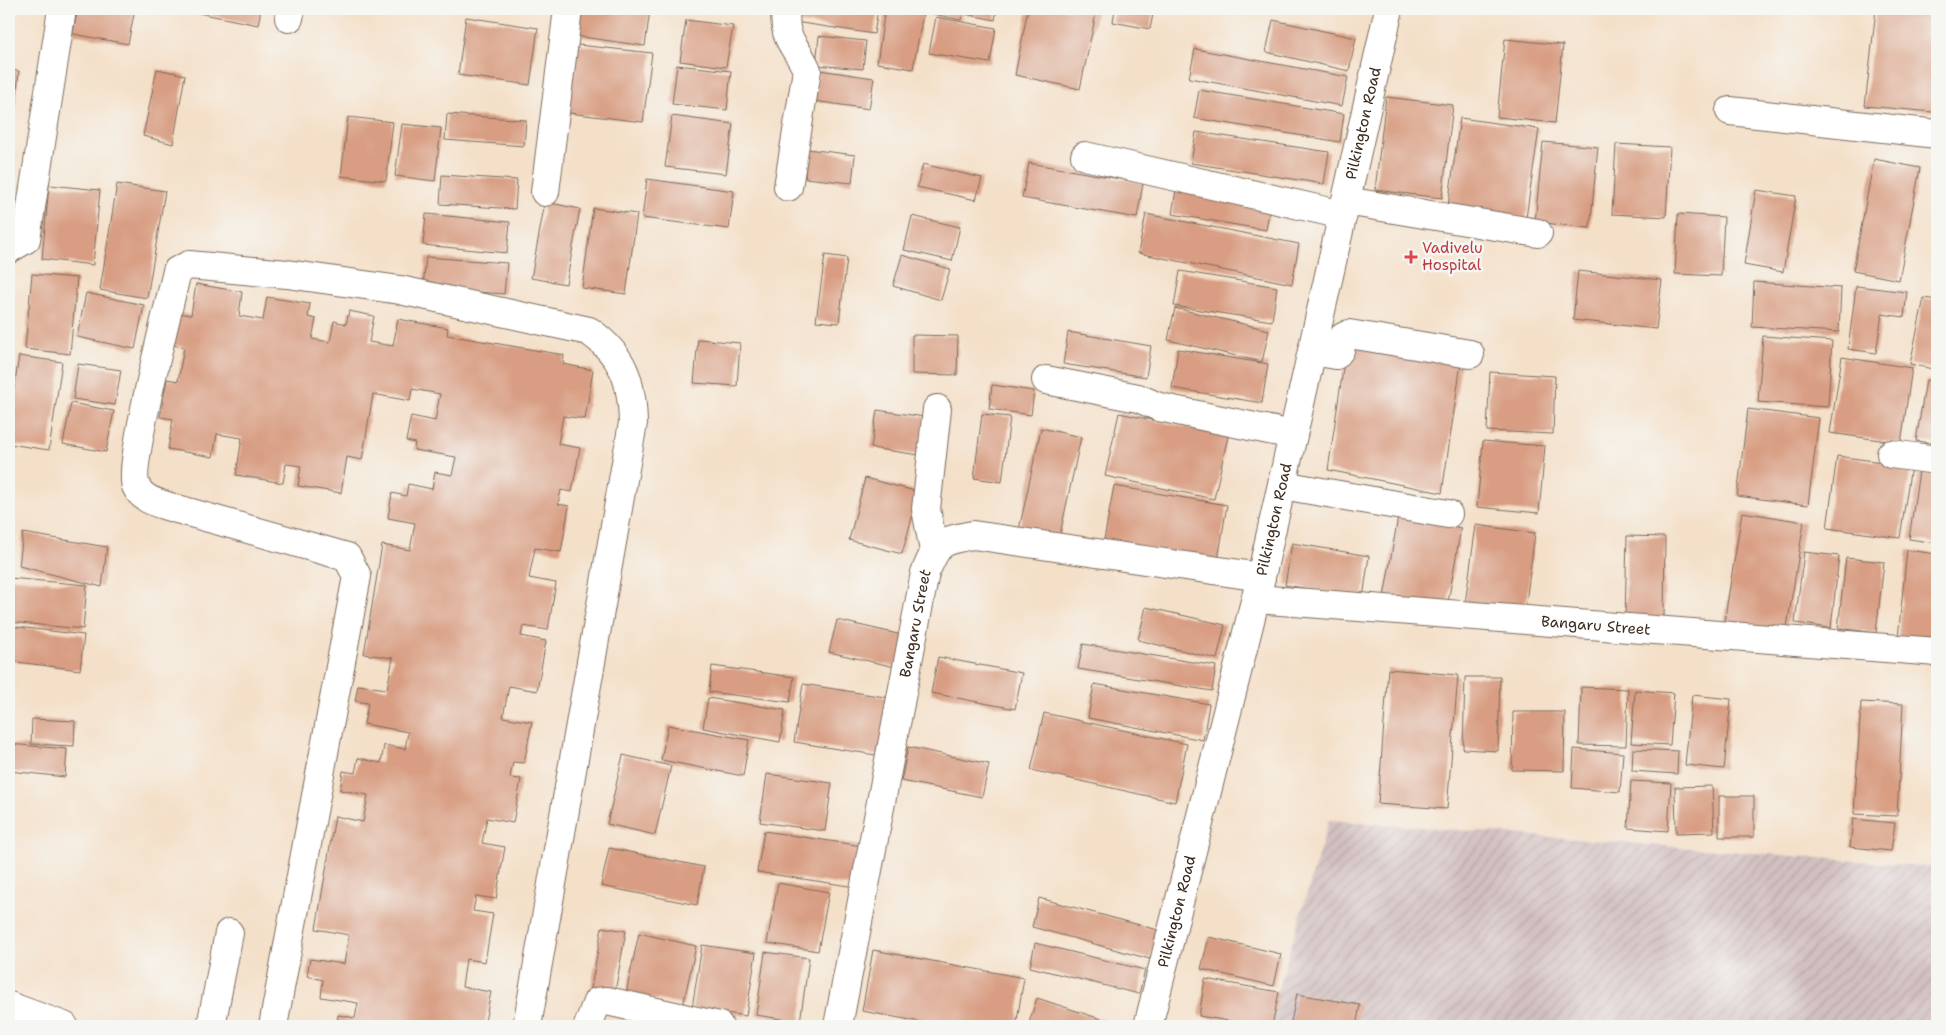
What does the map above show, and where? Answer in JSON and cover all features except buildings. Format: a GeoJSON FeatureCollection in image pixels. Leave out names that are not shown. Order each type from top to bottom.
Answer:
{"type":"FeatureCollection","features":[{"type":"Feature","properties":{"kind":"street"},"geometry":{"type":"LineString","coordinates":[[9,249],[26,239],[62,9]]}},
{"type":"Feature","properties":{"kind":"street"},"geometry":{"type":"LineString","coordinates":[[545,192],[568,9]]}},
{"type":"Feature","properties":{"kind":"street"},"geometry":{"type":"LineString","coordinates":[[786,9],[784,24],[788,41],[801,56],[806,70],[788,187]]}},
{"type":"Feature","properties":{"kind":"street","name":"Pilkington Road"},"geometry":{"type":"LineString","coordinates":[[1148,1026],[1258,588],[1389,9]]}},
{"type":"Feature","properties":{"kind":"street"},"geometry":{"type":"LineString","coordinates":[[1730,111],[1937,134]]}},
{"type":"Feature","properties":{"kind":"street"},"geometry":{"type":"LineString","coordinates":[[1085,156],[1344,208],[1538,234]]}},
{"type":"Feature","properties":{"kind":"street"},"geometry":{"type":"LineString","coordinates":[[273,1026],[356,576],[347,557],[170,507],[146,499],[136,487],[134,476],[141,429],[177,271],[189,265],[287,274],[400,290],[589,331],[608,345],[621,362],[632,396],[633,423],[527,1026]]}},
{"type":"Feature","properties":{"kind":"street"},"geometry":{"type":"LineString","coordinates":[[1312,350],[1336,355],[1340,350],[1343,337],[1349,334],[1470,354]]}},
{"type":"Feature","properties":{"kind":"street"},"geometry":{"type":"LineString","coordinates":[[1046,380],[1138,398],[1159,408],[1293,435]]}},
{"type":"Feature","properties":{"kind":"street"},"geometry":{"type":"LineString","coordinates":[[934,551],[926,509],[938,409]]}},
{"type":"Feature","properties":{"kind":"street"},"geometry":{"type":"LineString","coordinates":[[1891,454],[1937,460]]}},
{"type":"Feature","properties":{"kind":"street"},"geometry":{"type":"LineString","coordinates":[[1282,485],[1448,514]]}},
{"type":"Feature","properties":{"kind":"street","name":"Bangaru Street"},"geometry":{"type":"LineString","coordinates":[[838,1026],[925,573],[934,551],[947,540],[972,535],[1258,588],[1937,652]]}},
{"type":"Feature","properties":{"kind":"street"},"geometry":{"type":"LineString","coordinates":[[212,1026],[229,933]]}},
{"type":"Feature","properties":{"kind":"street"},"geometry":{"type":"LineString","coordinates":[[588,1026],[597,1002],[608,1001],[719,1026]]}},
{"type":"Feature","properties":{"kind":"street"},"geometry":{"type":"LineString","coordinates":[[9,1006],[51,1024]]}},
{"type":"Feature","properties":{"kind":"shaded area"},"geometry":{"type":"Polygon","coordinates":[[[1329,820],[1937,867],[1937,1026],[1267,1026],[1329,820]]]}},
{"type":"Feature","properties":{"kind":"place","name":"Vadivelu Hospital"},"geometry":{"type":"Point","coordinates":[1411,257]}}]}
